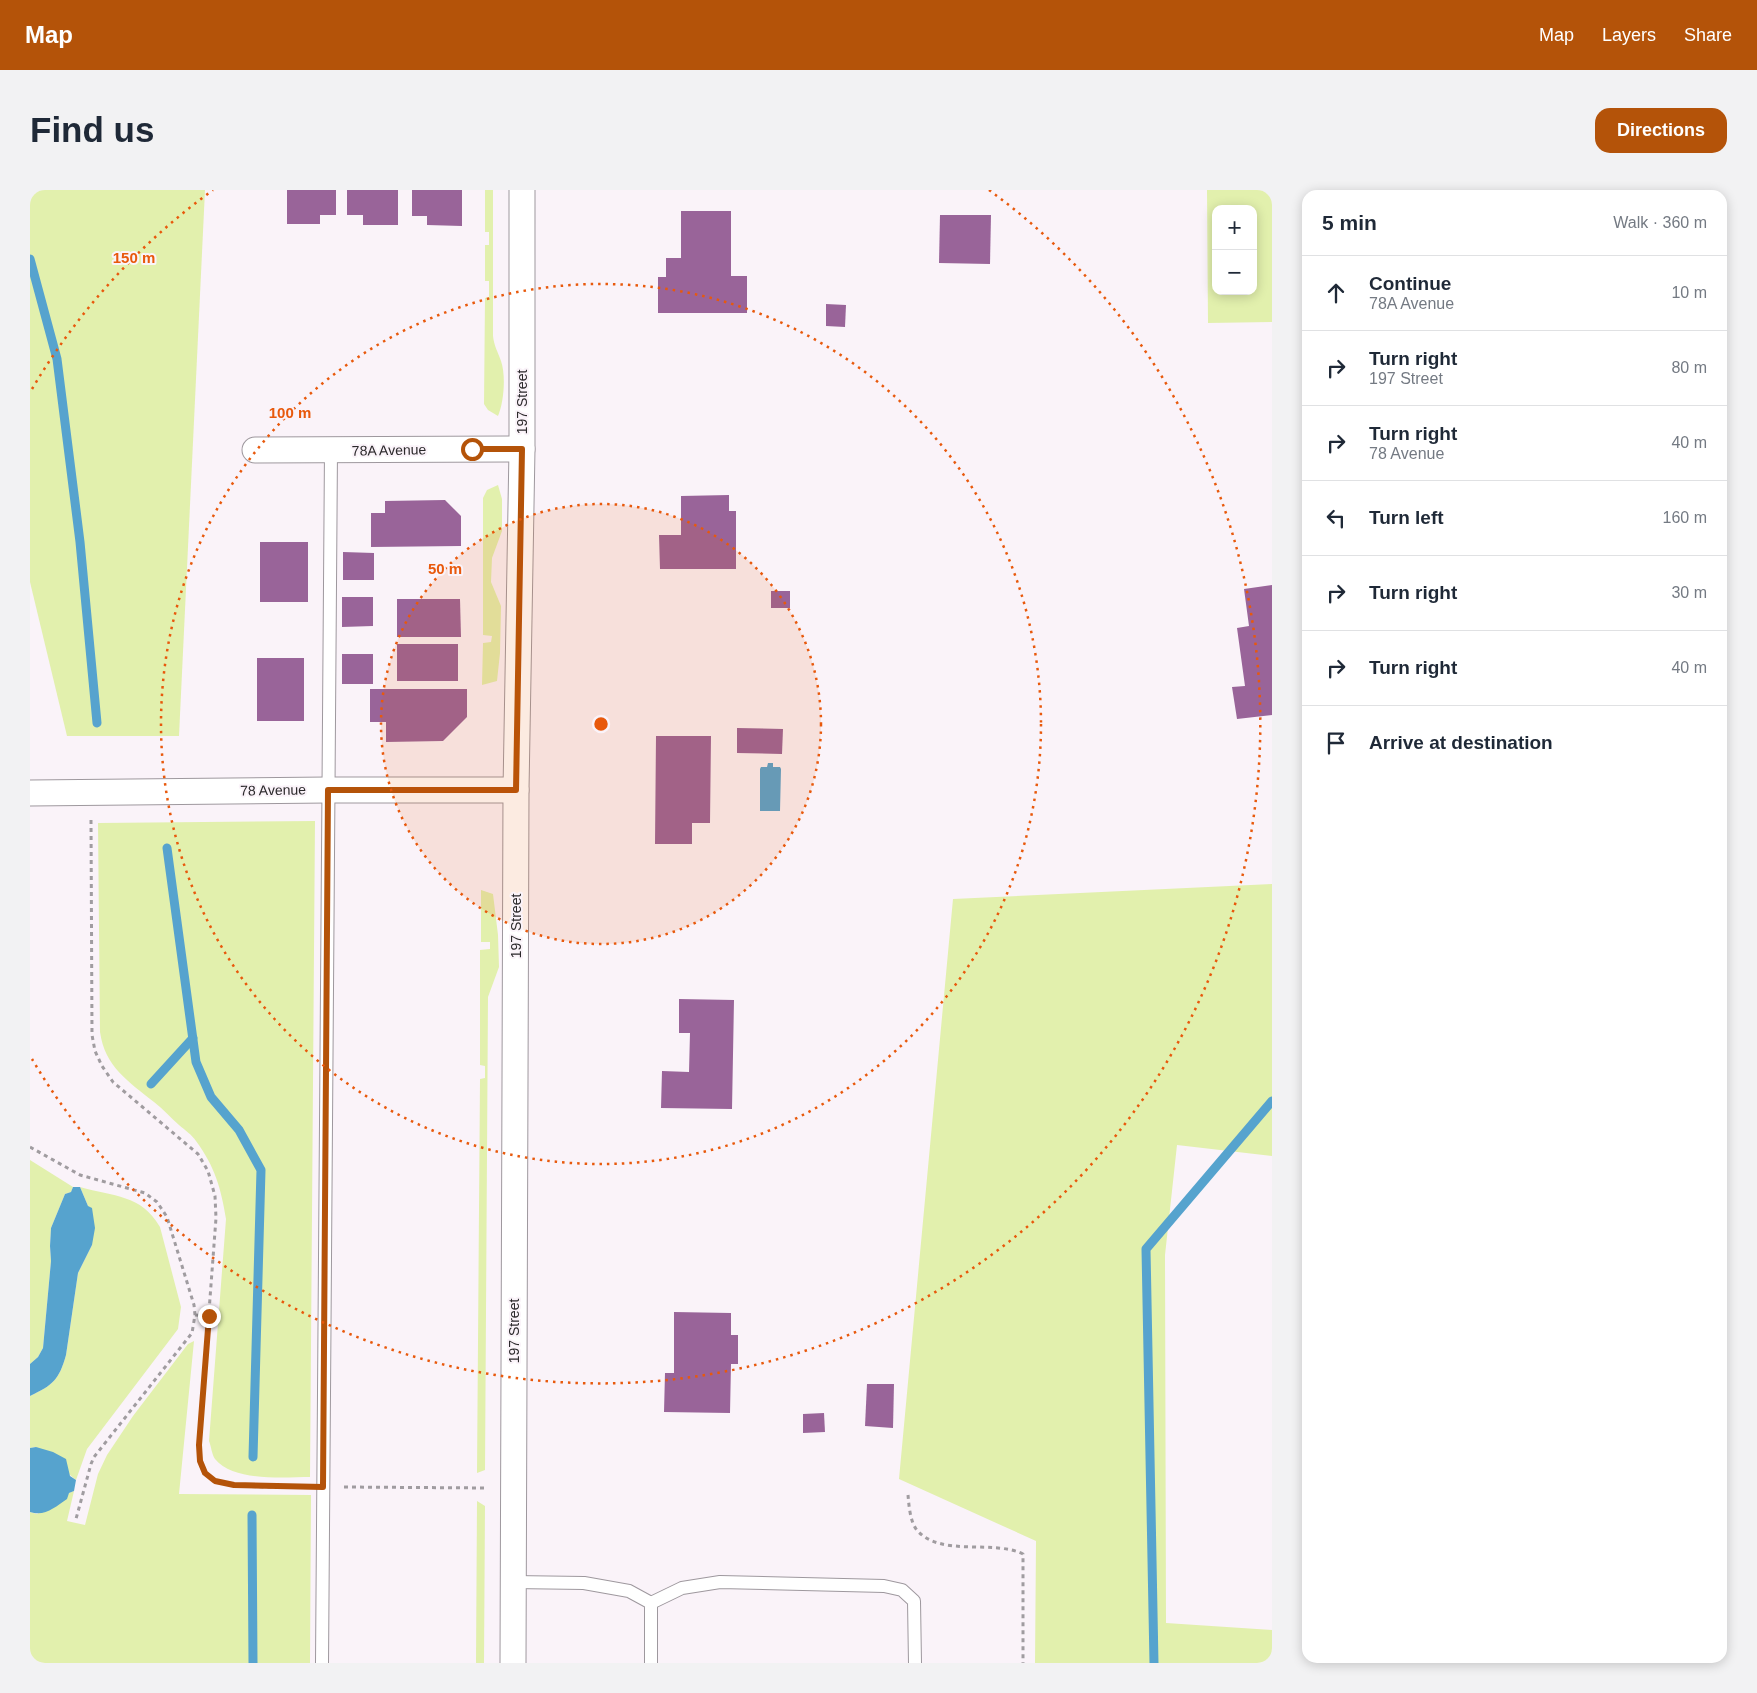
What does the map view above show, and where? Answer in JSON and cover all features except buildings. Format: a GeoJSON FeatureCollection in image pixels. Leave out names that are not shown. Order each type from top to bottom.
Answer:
{"type":"FeatureCollection","features":[{"type":"Feature","properties":{"kind":"street","name":"197 Street"},"geometry":{"type":"LineString","coordinates":[[513,1663],[516,790],[522,449],[522,190]]}},
{"type":"Feature","properties":{"kind":"street","name":"78A Avenue"},"geometry":{"type":"LineString","coordinates":[[255,450],[522,449]]}},
{"type":"Feature","properties":{"kind":"street","name":"78 Avenue"},"geometry":{"type":"LineString","coordinates":[[30,793],[516,790]]}},
{"type":"Feature","properties":{"kind":"lane"},"geometry":{"type":"LineString","coordinates":[[322,1663],[332,450]]}},
{"type":"Feature","properties":{"kind":"lane"},"geometry":{"type":"LineString","coordinates":[[513,1582],[584,1583],[629,1591],[651,1603]]}},
{"type":"Feature","properties":{"kind":"lane"},"geometry":{"type":"LineString","coordinates":[[651,1603],[682,1588],[720,1582],[884,1586],[902,1590],[914,1601],[914,1663]]}},
{"type":"Feature","properties":{"kind":"lane"},"geometry":{"type":"LineString","coordinates":[[651,1603],[651,1663]]}},
{"type":"Feature","properties":{"kind":"path"},"geometry":{"type":"LineString","coordinates":[[91,819],[92,1035],[95,1051],[113,1082],[198,1154],[208,1171],[215,1196],[216,1218],[199,1445],[200,1461],[205,1473],[215,1481],[234,1485],[513,1488]]}},
{"type":"Feature","properties":{"kind":"path"},"geometry":{"type":"LineString","coordinates":[[30,1148],[80,1175],[145,1193],[157,1202],[168,1217],[194,1305],[195,1315],[192,1333],[94,1457],[76,1519]]}},
{"type":"Feature","properties":{"kind":"path"},"geometry":{"type":"LineString","coordinates":[[195,1315],[209,1316]]}},
{"type":"Feature","properties":{"kind":"path"},"geometry":{"type":"LineString","coordinates":[[908,1495],[909,1510],[916,1528],[938,1544],[1003,1548],[1023,1554],[1023,1663]]}},
{"type":"Feature","properties":{"kind":"green space"},"geometry":{"type":"Polygon","coordinates":[[[30,190],[205,190],[179,736],[67,736],[30,582],[30,190]]]}},
{"type":"Feature","properties":{"kind":"green space"},"geometry":{"type":"Polygon","coordinates":[[[485,190],[493,190],[493,336],[503,367],[504,381],[502,403],[498,416],[488,410],[484,404],[485,298],[489,297],[489,281],[485,281],[485,245],[489,245],[489,232],[485,232],[485,190]]]}},
{"type":"Feature","properties":{"kind":"green space"},"geometry":{"type":"Polygon","coordinates":[[[1207,190],[1272,190],[1272,322],[1208,323],[1207,190]]]}},
{"type":"Feature","properties":{"kind":"green space"},"geometry":{"type":"Polygon","coordinates":[[[498,485],[502,499],[502,531],[492,558],[491,582],[501,606],[500,653],[497,681],[482,685],[483,643],[491,642],[492,636],[483,635],[483,498],[487,490],[498,485]]]}},
{"type":"Feature","properties":{"kind":"green space"},"geometry":{"type":"Polygon","coordinates":[[[315,821],[310,1477],[260,1477],[234,1472],[223,1466],[215,1459],[209,1441],[226,1219],[222,1197],[213,1169],[194,1139],[127,1080],[112,1064],[107,1055],[100,1032],[98,823],[315,821]]]}},
{"type":"Feature","properties":{"kind":"green space"},"geometry":{"type":"Polygon","coordinates":[[[1272,884],[1272,1156],[1177,1145],[1165,1255],[1166,1623],[1272,1630],[1272,1663],[1035,1663],[1036,1541],[899,1479],[953,899],[1272,884]]]}},
{"type":"Feature","properties":{"kind":"green space"},"geometry":{"type":"Polygon","coordinates":[[[481,890],[493,894],[498,935],[499,967],[488,997],[485,1470],[477,1473],[480,1079],[485,1078],[485,1066],[480,1065],[480,950],[490,949],[490,942],[481,942],[481,890]]]}},
{"type":"Feature","properties":{"kind":"green space"},"geometry":{"type":"Polygon","coordinates":[[[30,1160],[73,1187],[71,1192],[65,1194],[51,1228],[51,1261],[43,1348],[38,1357],[30,1364],[30,1160]]]}},
{"type":"Feature","properties":{"kind":"green space"},"geometry":{"type":"Polygon","coordinates":[[[80,1187],[126,1198],[144,1208],[153,1216],[160,1227],[181,1307],[178,1329],[87,1449],[76,1480],[36,1447],[30,1448],[30,1396],[54,1381],[61,1370],[66,1355],[78,1273],[92,1245],[88,1206],[80,1187]]]}},
{"type":"Feature","properties":{"kind":"green space"},"geometry":{"type":"Polygon","coordinates":[[[194,1341],[179,1494],[311,1495],[310,1663],[30,1663],[30,1512],[37,1514],[74,1491],[67,1521],[85,1525],[98,1474],[107,1455],[133,1416],[188,1344],[194,1341]]]}},
{"type":"Feature","properties":{"kind":"green space"},"geometry":{"type":"Polygon","coordinates":[[[477,1501],[485,1506],[484,1663],[476,1663],[477,1501]]]}},
{"type":"Feature","properties":{"kind":"water"},"geometry":{"type":"Polygon","coordinates":[[[768,763],[773,763],[773,767],[780,767],[781,769],[780,811],[760,811],[760,769],[761,767],[767,767],[768,763]]]}},
{"type":"Feature","properties":{"kind":"water"},"geometry":{"type":"Polygon","coordinates":[[[73,1187],[80,1187],[88,1206],[92,1208],[95,1228],[92,1245],[78,1273],[66,1355],[61,1370],[50,1385],[30,1396],[30,1364],[38,1357],[43,1348],[51,1261],[51,1228],[65,1194],[71,1192],[73,1187]]]}},
{"type":"Feature","properties":{"kind":"water"},"geometry":{"type":"Polygon","coordinates":[[[36,1447],[53,1452],[66,1459],[70,1476],[76,1480],[74,1491],[69,1493],[67,1499],[50,1510],[40,1513],[30,1512],[30,1448],[36,1447]]]}},
{"type":"Feature","properties":{"kind":"waterway"},"geometry":{"type":"LineString","coordinates":[[30,259],[57,359],[80,542],[97,723]]}},
{"type":"Feature","properties":{"kind":"waterway"},"geometry":{"type":"LineString","coordinates":[[167,848],[196,1062],[211,1097],[239,1130],[261,1170],[253,1457]]}},
{"type":"Feature","properties":{"kind":"waterway"},"geometry":{"type":"LineString","coordinates":[[151,1084],[193,1038]]}},
{"type":"Feature","properties":{"kind":"waterway"},"geometry":{"type":"LineString","coordinates":[[1154,1663],[1146,1249],[1272,1101]]}},
{"type":"Feature","properties":{"kind":"waterway"},"geometry":{"type":"LineString","coordinates":[[252,1515],[253,1663]]}},
{"type":"Feature","properties":{"kind":"route"},"geometry":{"type":"LineString","coordinates":[[209,1316],[199,1445],[200,1461],[205,1473],[215,1481],[234,1485],[323,1487],[328,790],[516,790],[522,449],[472,449]]}}]}
